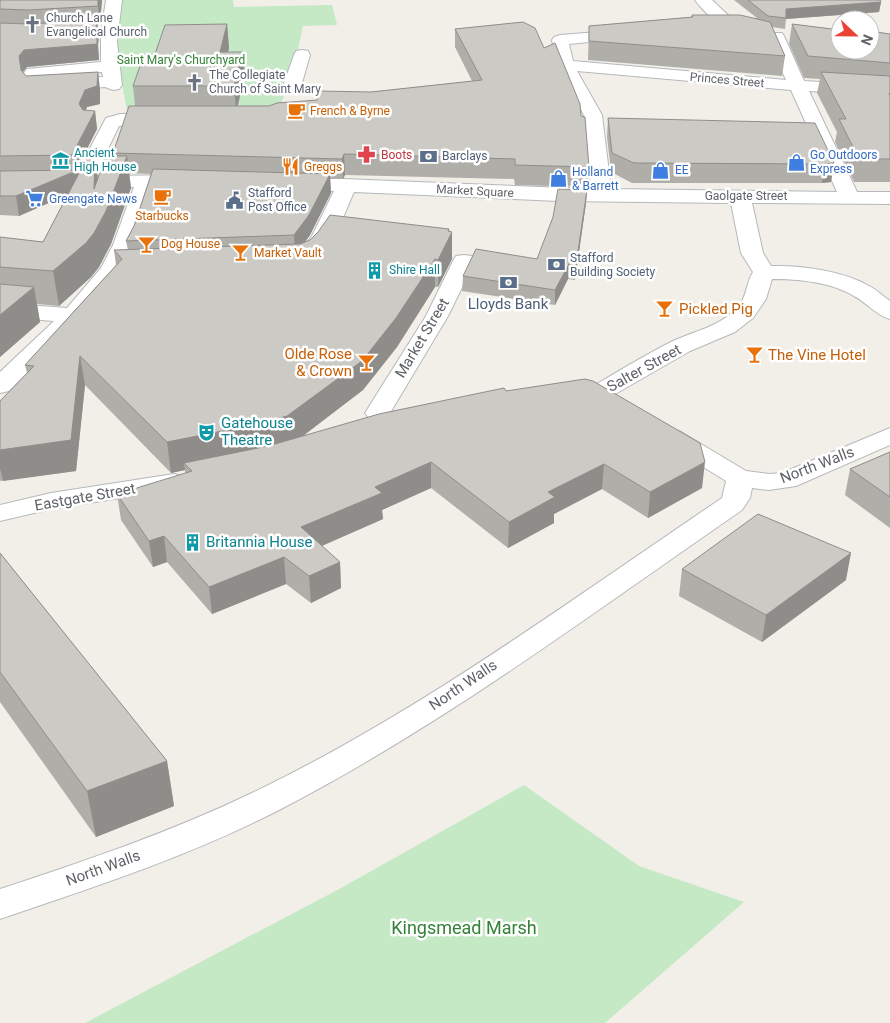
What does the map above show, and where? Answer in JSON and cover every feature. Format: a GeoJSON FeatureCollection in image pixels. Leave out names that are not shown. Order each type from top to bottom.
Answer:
{"type":"FeatureCollection","features":[{"type":"Feature","properties":{"kind":"street"},"geometry":{"type":"LineString","coordinates":[[114,0],[99,30],[111,74],[116,117],[73,182],[203,181]]}},
{"type":"Feature","properties":{"kind":"street"},"geometry":{"type":"LineString","coordinates":[[702,0],[726,22]]}},
{"type":"Feature","properties":{"kind":"street"},"geometry":{"type":"LineString","coordinates":[[704,26],[726,22],[794,39]]}},
{"type":"Feature","properties":{"kind":"street"},"geometry":{"type":"LineString","coordinates":[[602,196],[593,115],[564,65],[560,40],[641,34]]}},
{"type":"Feature","properties":{"kind":"street"},"geometry":{"type":"LineString","coordinates":[[776,36],[850,197]]}},
{"type":"Feature","properties":{"kind":"street"},"geometry":{"type":"LineString","coordinates":[[292,83],[302,55]]}},
{"type":"Feature","properties":{"kind":"street","name":"Princes Street"},"geometry":{"type":"LineString","coordinates":[[564,65],[890,91]]}},
{"type":"Feature","properties":{"kind":"street"},"geometry":{"type":"LineString","coordinates":[[93,117],[176,119]]}},
{"type":"Feature","properties":{"kind":"street"},"geometry":{"type":"LineString","coordinates":[[0,386],[73,314],[111,270],[124,245],[146,180]]}},
{"type":"Feature","properties":{"kind":"street","name":"Market Square"},"geometry":{"type":"LineString","coordinates":[[278,183],[602,196]]}},
{"type":"Feature","properties":{"kind":"street"},"geometry":{"type":"LineString","coordinates":[[302,263],[322,238],[347,185]]}},
{"type":"Feature","properties":{"kind":"street","name":"Gaolgate Street"},"geometry":{"type":"LineString","coordinates":[[602,196],[890,198]]}},
{"type":"Feature","properties":{"kind":"street"},"geometry":{"type":"LineString","coordinates":[[740,196],[752,252],[765,273],[811,275],[841,282],[862,291],[890,312]]}},
{"type":"Feature","properties":{"kind":"street","name":"Market Street"},"geometry":{"type":"LineString","coordinates":[[378,425],[391,390],[437,316],[464,261]]}},
{"type":"Feature","properties":{"kind":"street"},"geometry":{"type":"LineString","coordinates":[[111,270],[138,269]]}},
{"type":"Feature","properties":{"kind":"street","name":"Salter Street"},"geometry":{"type":"LineString","coordinates":[[620,405],[582,394],[682,346],[727,327],[745,313],[755,299],[761,277],[765,273]]}},
{"type":"Feature","properties":{"kind":"street"},"geometry":{"type":"LineString","coordinates":[[0,310],[73,314]]}},
{"type":"Feature","properties":{"kind":"street"},"geometry":{"type":"LineString","coordinates":[[654,426],[738,478]]}},
{"type":"Feature","properties":{"kind":"street","name":"North Walls"},"geometry":{"type":"LineString","coordinates":[[0,904],[193,835],[299,784],[396,729],[732,504],[737,498],[738,478],[769,482],[787,480],[890,436]]}},
{"type":"Feature","properties":{"kind":"street","name":"Eastgate Street"},"geometry":{"type":"LineString","coordinates":[[0,513],[51,501],[193,478]]}},
{"type":"Feature","properties":{"kind":"green space","name":"Saint Mary's Churchyard"},"geometry":{"type":"Polygon","coordinates":[[[121,0],[233,0],[234,7],[332,5],[337,25],[303,26],[297,54],[277,117],[129,121],[114,41],[121,0]]]}},
{"type":"Feature","properties":{"kind":"green space","name":"Kingsmead Marsh"},"geometry":{"type":"Polygon","coordinates":[[[524,785],[639,866],[744,902],[605,1023],[85,1023],[343,887],[524,785]]]}},
{"type":"Feature","properties":{"kind":"building"},"geometry":{"type":"Polygon","coordinates":[[[0,0],[98,0],[98,6],[29,10],[0,9],[0,0]]]}},
{"type":"Feature","properties":{"kind":"building"},"geometry":{"type":"Polygon","coordinates":[[[748,0],[880,0],[881,2],[786,9],[786,18],[768,16],[748,0]]]}},
{"type":"Feature","properties":{"kind":"building"},"geometry":{"type":"Polygon","coordinates":[[[692,15],[740,15],[770,22],[785,56],[589,41],[589,26],[693,17],[692,15]]]}},
{"type":"Feature","properties":{"kind":"building"},"geometry":{"type":"Polygon","coordinates":[[[97,20],[95,36],[97,36],[97,44],[24,50],[19,56],[21,70],[26,76],[98,72],[97,86],[85,90],[79,104],[83,110],[95,111],[72,155],[0,156],[0,23],[29,24],[97,20]]]}},
{"type":"Feature","properties":{"kind":"building"},"geometry":{"type":"Polygon","coordinates":[[[523,22],[535,28],[544,48],[555,43],[580,104],[581,116],[585,117],[589,167],[515,165],[515,159],[344,154],[342,159],[113,153],[129,106],[269,106],[277,103],[317,100],[319,91],[371,92],[482,80],[455,29],[523,22]]]}},
{"type":"Feature","properties":{"kind":"building"},"geometry":{"type":"Polygon","coordinates":[[[227,24],[220,52],[243,52],[234,86],[133,86],[144,55],[155,54],[165,25],[227,24]]]}},
{"type":"Feature","properties":{"kind":"building"},"geometry":{"type":"Polygon","coordinates":[[[792,24],[830,29],[830,58],[808,56],[792,24]]]}},
{"type":"Feature","properties":{"kind":"building"},"geometry":{"type":"Polygon","coordinates":[[[880,32],[890,34],[890,63],[855,60],[880,60],[880,32]]]}},
{"type":"Feature","properties":{"kind":"building"},"geometry":{"type":"Polygon","coordinates":[[[821,72],[890,76],[890,159],[859,159],[839,119],[846,119],[821,72]]]}},
{"type":"Feature","properties":{"kind":"building"},"geometry":{"type":"Polygon","coordinates":[[[608,118],[815,123],[834,163],[634,163],[612,153],[608,118]]]}},
{"type":"Feature","properties":{"kind":"building"},"geometry":{"type":"Polygon","coordinates":[[[88,156],[95,156],[94,189],[106,156],[127,156],[106,211],[94,233],[86,243],[53,271],[0,267],[0,237],[43,242],[88,156]]]}},
{"type":"Feature","properties":{"kind":"building"},"geometry":{"type":"Polygon","coordinates":[[[153,169],[330,174],[309,215],[294,235],[126,241],[134,226],[153,169]]]}},
{"type":"Feature","properties":{"kind":"building"},"geometry":{"type":"Polygon","coordinates":[[[78,170],[16,196],[0,196],[0,171],[78,170]]]}},
{"type":"Feature","properties":{"kind":"building"},"geometry":{"type":"Polygon","coordinates":[[[558,189],[587,190],[576,265],[569,264],[555,290],[463,276],[476,249],[537,259],[553,217],[558,189]]]}},
{"type":"Feature","properties":{"kind":"building"},"geometry":{"type":"Polygon","coordinates":[[[330,215],[449,229],[448,231],[452,232],[438,260],[435,259],[396,318],[362,361],[287,416],[262,423],[167,442],[80,356],[71,440],[0,450],[0,401],[34,366],[25,365],[122,259],[114,250],[300,244],[310,240],[330,215]]]}},
{"type":"Feature","properties":{"kind":"building"},"geometry":{"type":"Polygon","coordinates":[[[0,284],[34,287],[0,315],[0,284]]]}},
{"type":"Feature","properties":{"kind":"building"},"geometry":{"type":"Polygon","coordinates":[[[585,379],[593,381],[700,443],[705,462],[650,492],[604,464],[548,492],[555,497],[509,522],[431,462],[375,487],[382,493],[301,527],[340,562],[309,576],[284,557],[209,587],[164,536],[149,541],[117,494],[192,471],[184,463],[268,446],[379,414],[504,388],[506,391],[585,379]]]}},
{"type":"Feature","properties":{"kind":"building"},"geometry":{"type":"Polygon","coordinates":[[[890,452],[890,497],[850,469],[890,452]]]}},
{"type":"Feature","properties":{"kind":"building"},"geometry":{"type":"Polygon","coordinates":[[[758,514],[851,553],[766,615],[682,569],[758,514]]]}},
{"type":"Feature","properties":{"kind":"building"},"geometry":{"type":"Polygon","coordinates":[[[0,553],[167,761],[87,791],[0,672],[0,553]]]}},
{"type":"Feature","properties":{"kind":"place","name":"Church Lane Evangelical Church"},"geometry":{"type":"Point","coordinates":[32,25]}},
{"type":"Feature","properties":{"kind":"place","name":"The Collegiate Church of Saint Mary"},"geometry":{"type":"Point","coordinates":[195,82]}},
{"type":"Feature","properties":{"kind":"place","name":"French & Byrne"},"geometry":{"type":"Point","coordinates":[296,111]}},
{"type":"Feature","properties":{"kind":"place","name":"Boots"},"geometry":{"type":"Point","coordinates":[367,155]}},
{"type":"Feature","properties":{"kind":"place","name":"Barclays"},"geometry":{"type":"Point","coordinates":[428,156]}},
{"type":"Feature","properties":{"kind":"place","name":"Ancient High House"},"geometry":{"type":"Point","coordinates":[60,160]}},
{"type":"Feature","properties":{"kind":"place","name":"Go Outdoors Express"},"geometry":{"type":"Point","coordinates":[796,162]}},
{"type":"Feature","properties":{"kind":"place","name":"Greggs"},"geometry":{"type":"Point","coordinates":[290,167]}},
{"type":"Feature","properties":{"kind":"place","name":"EE"},"geometry":{"type":"Point","coordinates":[661,170]}},
{"type":"Feature","properties":{"kind":"place","name":"Holland & Barrett"},"geometry":{"type":"Point","coordinates":[558,179]}},
{"type":"Feature","properties":{"kind":"place","name":"Starbucks"},"geometry":{"type":"Point","coordinates":[162,197]}},
{"type":"Feature","properties":{"kind":"place","name":"Greengate News"},"geometry":{"type":"Point","coordinates":[35,199]}},
{"type":"Feature","properties":{"kind":"place","name":"Stafford Post Office"},"geometry":{"type":"Point","coordinates":[234,200]}},
{"type":"Feature","properties":{"kind":"place","name":"Dog House"},"geometry":{"type":"Point","coordinates":[147,244]}},
{"type":"Feature","properties":{"kind":"place","name":"Market Vault"},"geometry":{"type":"Point","coordinates":[240,253]}},
{"type":"Feature","properties":{"kind":"place","name":"Stafford Building Society"},"geometry":{"type":"Point","coordinates":[556,265]}},
{"type":"Feature","properties":{"kind":"place","name":"Shire Hall"},"geometry":{"type":"Point","coordinates":[375,270]}},
{"type":"Feature","properties":{"kind":"place","name":"Lloyds Bank"},"geometry":{"type":"Point","coordinates":[508,283]}},
{"type":"Feature","properties":{"kind":"place","name":"Pickled Pig"},"geometry":{"type":"Point","coordinates":[665,309]}},
{"type":"Feature","properties":{"kind":"place","name":"The Vine Hotel"},"geometry":{"type":"Point","coordinates":[754,355]}},
{"type":"Feature","properties":{"kind":"place","name":"Olde Rose & Crown"},"geometry":{"type":"Point","coordinates":[366,363]}},
{"type":"Feature","properties":{"kind":"place","name":"Gatehouse Theatre"},"geometry":{"type":"Point","coordinates":[207,432]}},
{"type":"Feature","properties":{"kind":"place","name":"Britannia House"},"geometry":{"type":"Point","coordinates":[192,542]}}]}
